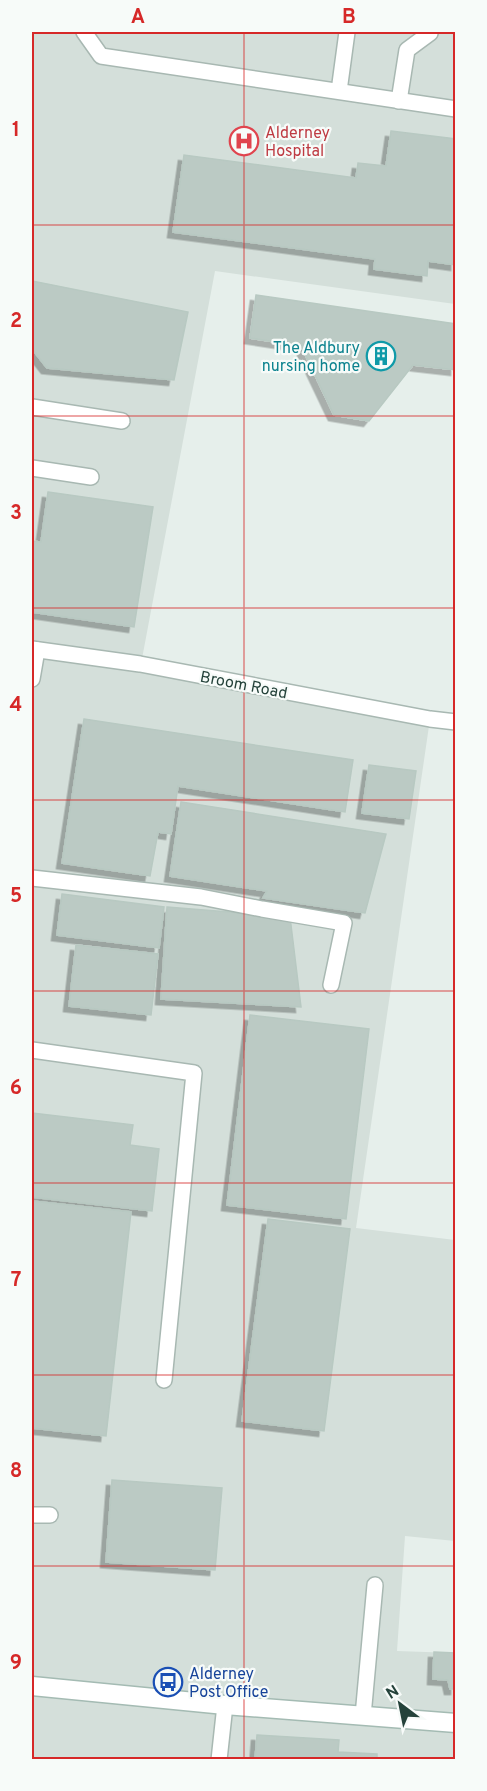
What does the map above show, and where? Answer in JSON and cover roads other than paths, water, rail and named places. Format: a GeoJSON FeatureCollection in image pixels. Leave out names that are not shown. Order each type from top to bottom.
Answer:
{"type":"FeatureCollection","features":[{"type":"Feature","properties":{"kind":"street"},"geometry":{"type":"LineString","coordinates":[[32,1686],[225,1705],[456,1723]]}},
{"type":"Feature","properties":{"kind":"lane"},"geometry":{"type":"LineString","coordinates":[[84,32],[101,56],[456,109]]}},
{"type":"Feature","properties":{"kind":"lane"},"geometry":{"type":"LineString","coordinates":[[339,92],[347,32]]}},
{"type":"Feature","properties":{"kind":"lane"},"geometry":{"type":"LineString","coordinates":[[399,101],[407,50],[430,32]]}},
{"type":"Feature","properties":{"kind":"lane"},"geometry":{"type":"LineString","coordinates":[[32,406],[123,421]]}},
{"type":"Feature","properties":{"kind":"lane"},"geometry":{"type":"LineString","coordinates":[[32,468],[91,477]]}},
{"type":"Feature","properties":{"kind":"lane"},"geometry":{"type":"LineString","coordinates":[[32,679],[34,649]]}},
{"type":"Feature","properties":{"kind":"lane","name":"Broom Road"},"geometry":{"type":"LineString","coordinates":[[34,649],[140,664],[456,722]]}},
{"type":"Feature","properties":{"kind":"lane"},"geometry":{"type":"LineString","coordinates":[[32,878],[201,897],[344,923],[331,985]]}},
{"type":"Feature","properties":{"kind":"lane"},"geometry":{"type":"LineString","coordinates":[[32,1050],[195,1073],[164,1380]]}},
{"type":"Feature","properties":{"kind":"lane"},"geometry":{"type":"LineString","coordinates":[[32,1515],[50,1515]]}},
{"type":"Feature","properties":{"kind":"lane"},"geometry":{"type":"LineString","coordinates":[[363,1716],[375,1585]]}},
{"type":"Feature","properties":{"kind":"lane"},"geometry":{"type":"LineString","coordinates":[[219,1760],[225,1705]]}},
{"type":"Feature","properties":{"kind":"place","name":"Alderney Hospital"},"geometry":{"type":"Point","coordinates":[244,141]}},
{"type":"Feature","properties":{"kind":"place","name":"The Aldbury nursing home"},"geometry":{"type":"Point","coordinates":[381,356]}},
{"type":"Feature","properties":{"kind":"place","name":"Alderney Post Office"},"geometry":{"type":"Point","coordinates":[168,1682]}}]}
